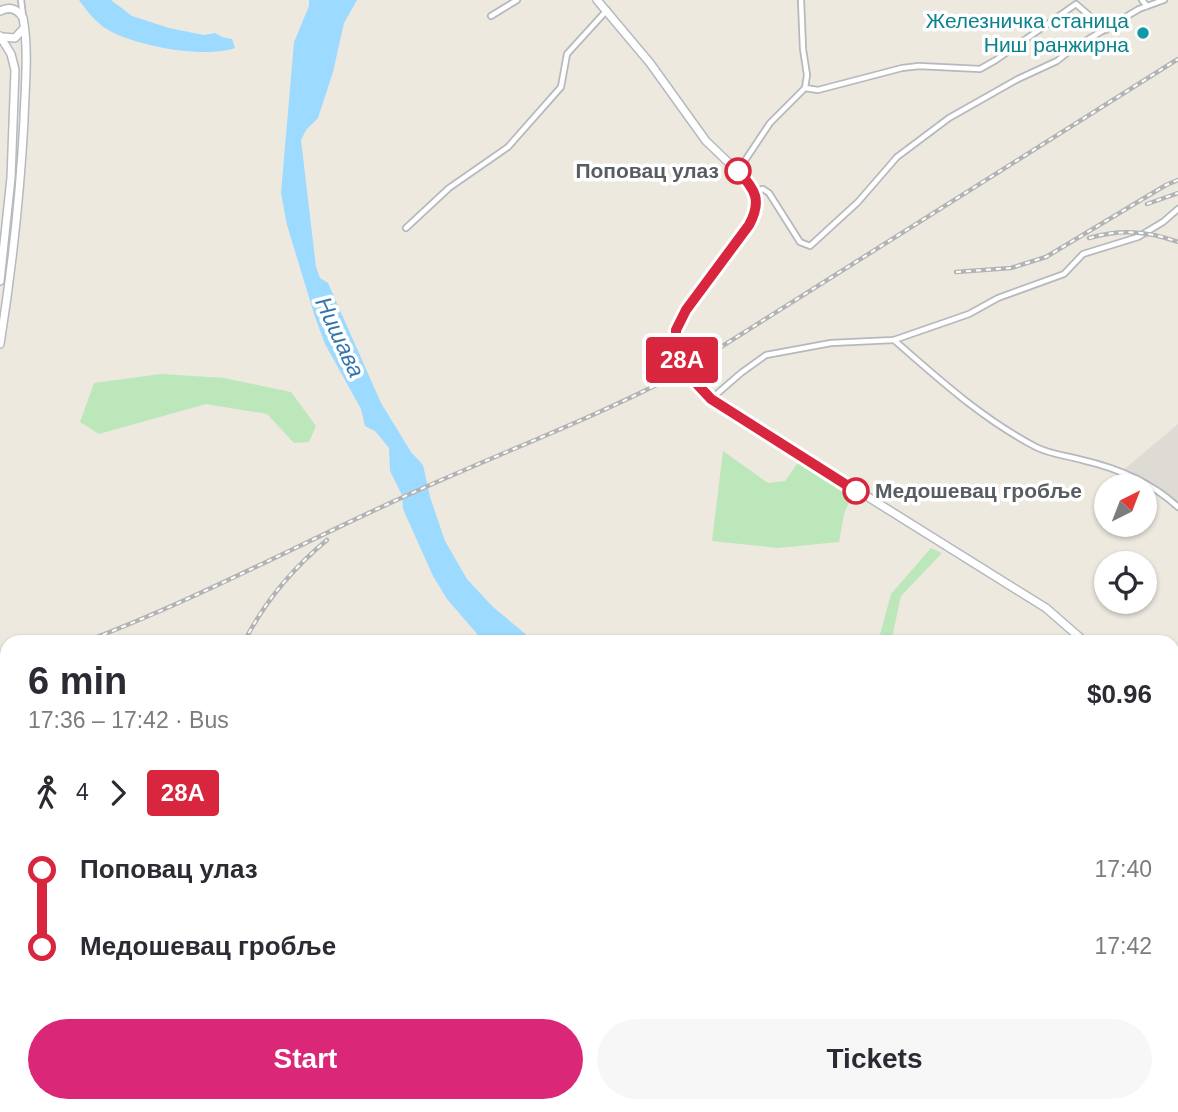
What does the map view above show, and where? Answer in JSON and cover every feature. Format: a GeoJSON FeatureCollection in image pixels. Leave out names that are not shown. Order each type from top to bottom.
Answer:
{"type":"FeatureCollection","features":[{"type":"Feature","properties":{"kind":"street"},"geometry":{"type":"LineString","coordinates":[[0,344],[20,190],[26,86],[24,8],[21,0]]}},
{"type":"Feature","properties":{"kind":"street"},"geometry":{"type":"LineString","coordinates":[[491,16],[517,0]]}},
{"type":"Feature","properties":{"kind":"street"},"geometry":{"type":"LineString","coordinates":[[597,0],[650,63],[700,135],[718,155],[738,171],[754,191],[755,209],[749,225],[686,310],[676,330],[676,349],[696,383],[711,399],[1046,608],[1076,635]]}},
{"type":"Feature","properties":{"kind":"street"},"geometry":{"type":"LineString","coordinates":[[738,171],[770,123],[805,88],[807,75],[801,0]]}},
{"type":"Feature","properties":{"kind":"street"},"geometry":{"type":"LineString","coordinates":[[1142,0],[1147,6]]}},
{"type":"Feature","properties":{"kind":"street"},"geometry":{"type":"LineString","coordinates":[[754,191],[763,189],[769,193],[800,242],[810,246],[858,202],[897,157],[949,118],[1018,79],[1057,61],[1147,6],[1164,0]]}},
{"type":"Feature","properties":{"kind":"street"},"geometry":{"type":"LineString","coordinates":[[805,88],[818,90],[886,70],[919,66],[980,69],[1076,5],[1106,30]]}},
{"type":"Feature","properties":{"kind":"street"},"geometry":{"type":"LineString","coordinates":[[5,7],[18,11],[23,16]]}},
{"type":"Feature","properties":{"kind":"street"},"geometry":{"type":"LineString","coordinates":[[406,228],[449,188],[508,147],[561,87],[567,54],[607,10]]}},
{"type":"Feature","properties":{"kind":"street"},"geometry":{"type":"LineString","coordinates":[[1,36],[15,38],[24,28]]}},
{"type":"Feature","properties":{"kind":"street"},"geometry":{"type":"LineString","coordinates":[[0,281],[11,178],[15,79],[13,60],[1,36]]}},
{"type":"Feature","properties":{"kind":"street"},"geometry":{"type":"LineString","coordinates":[[711,399],[741,373],[771,353],[831,343],[894,340],[969,314],[998,298],[1060,276],[1083,254],[1138,237],[1178,209]]}},
{"type":"Feature","properties":{"kind":"street"},"geometry":{"type":"LineString","coordinates":[[894,340],[977,411],[1039,449],[1104,465],[1121,472],[1153,488],[1178,507]]}},
{"type":"Feature","properties":{"kind":"shaded area"},"geometry":{"type":"Polygon","coordinates":[[[1178,424],[1178,507],[1157,492],[1157,474],[1121,472],[1178,424]]]}},
{"type":"Feature","properties":{"kind":"green space"},"geometry":{"type":"Polygon","coordinates":[[[161,374],[224,378],[291,392],[316,426],[309,442],[294,443],[267,414],[206,404],[99,434],[80,422],[94,383],[161,374]]]}},
{"type":"Feature","properties":{"kind":"green space"},"geometry":{"type":"Polygon","coordinates":[[[723,451],[768,483],[785,481],[800,460],[853,493],[844,514],[839,542],[778,548],[712,541],[723,451]]]}},
{"type":"Feature","properties":{"kind":"green space"},"geometry":{"type":"Polygon","coordinates":[[[931,548],[942,553],[901,596],[893,635],[880,635],[891,594],[931,548]]]}},
{"type":"Feature","properties":{"kind":"water"},"geometry":{"type":"Polygon","coordinates":[[[79,0],[111,0],[132,16],[169,28],[204,35],[215,33],[232,39],[235,48],[222,51],[188,51],[133,40],[105,28],[79,0]]]}},
{"type":"Feature","properties":{"kind":"water","name":"Нишава"},"geometry":{"type":"Polygon","coordinates":[[[309,0],[357,0],[344,23],[333,72],[318,118],[306,130],[301,140],[316,267],[320,278],[328,283],[381,403],[411,452],[423,465],[430,497],[445,541],[467,579],[492,606],[527,635],[478,635],[447,599],[433,576],[403,509],[402,495],[390,471],[389,448],[375,431],[365,426],[361,409],[325,344],[315,317],[287,225],[281,193],[294,42],[309,0]]]}},
{"type":"Feature","properties":{"kind":"railway"},"geometry":{"type":"LineString","coordinates":[[102,635],[199,594],[388,504],[607,409],[678,374],[1178,59]]}},
{"type":"Feature","properties":{"kind":"railway"},"geometry":{"type":"LineString","coordinates":[[956,272],[1011,268],[1046,257],[1178,180]]}},
{"type":"Feature","properties":{"kind":"railway"},"geometry":{"type":"LineString","coordinates":[[1147,204],[1178,193]]}},
{"type":"Feature","properties":{"kind":"railway"},"geometry":{"type":"LineString","coordinates":[[1089,238],[1134,232],[1178,242]]}},
{"type":"Feature","properties":{"kind":"railway"},"geometry":{"type":"LineString","coordinates":[[248,635],[280,586],[327,540]]}},
{"type":"Feature","properties":{"kind":"bus line","name":"28А"},"geometry":{"type":"LineString","coordinates":[[738,171],[754,191],[755,213],[686,310],[676,330],[676,349],[696,383],[711,399],[856,491]]}},
{"type":"Feature","properties":{"kind":"place","name":"Железничка станица Ниш ранжирна"},"geometry":{"type":"Point","coordinates":[1143,33]}},
{"type":"Feature","properties":{"kind":"place","name":"Поповац улаз"},"geometry":{"type":"Point","coordinates":[738,171]}},
{"type":"Feature","properties":{"kind":"place","name":"Медошевац гробље"},"geometry":{"type":"Point","coordinates":[856,491]}}]}
